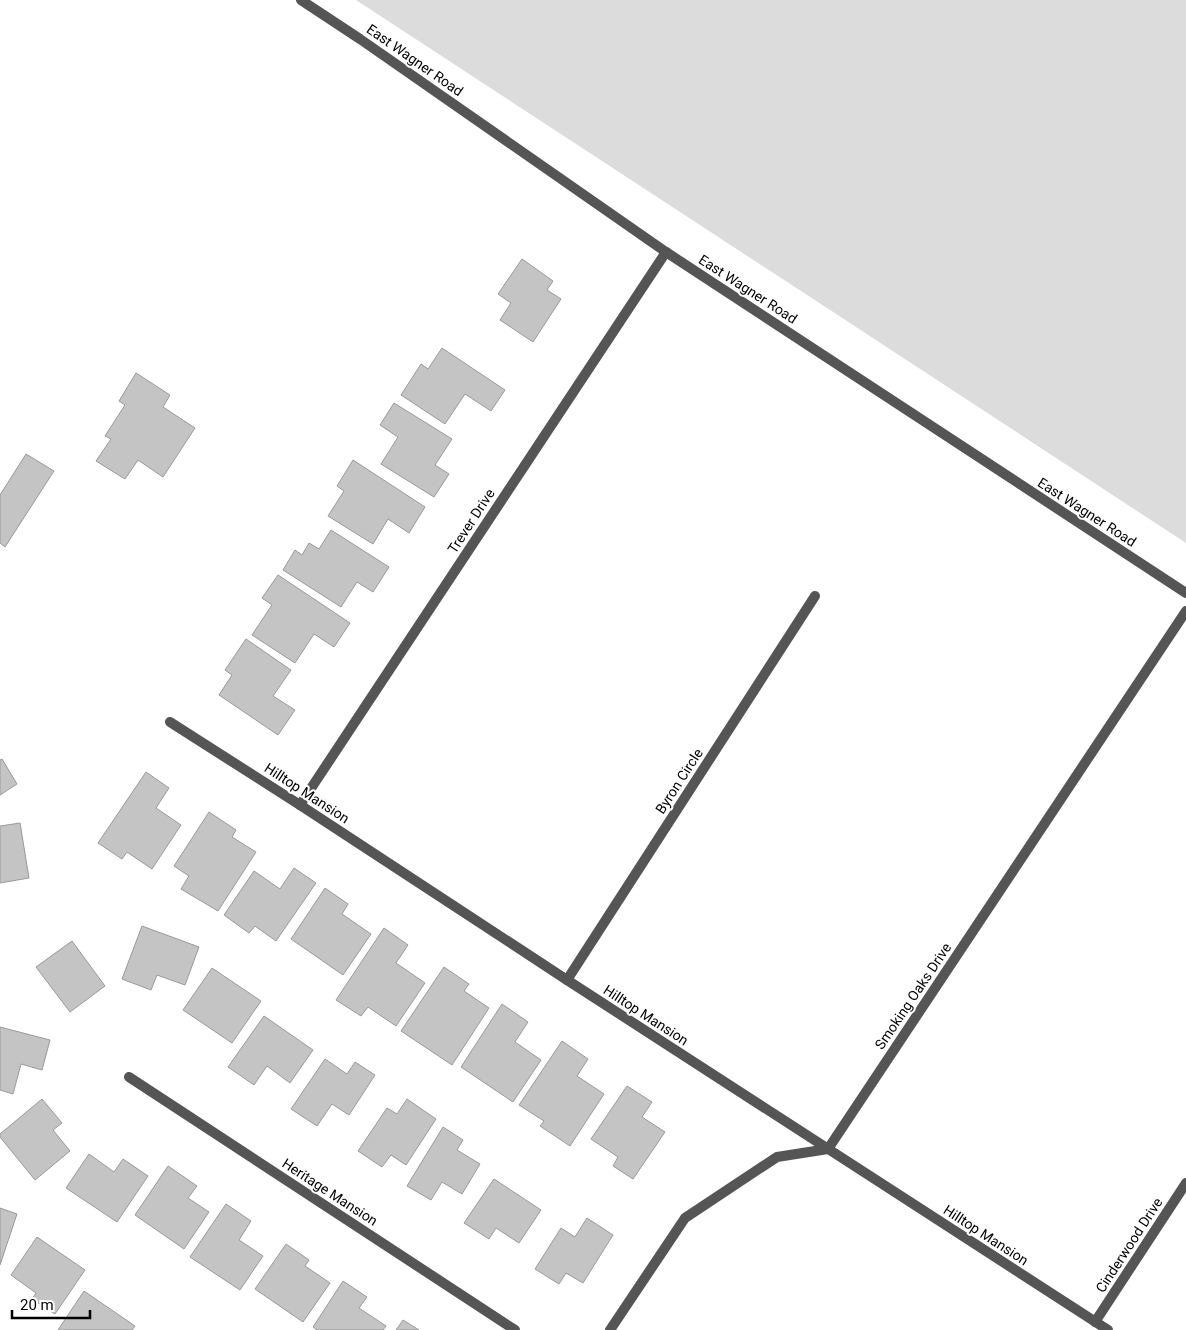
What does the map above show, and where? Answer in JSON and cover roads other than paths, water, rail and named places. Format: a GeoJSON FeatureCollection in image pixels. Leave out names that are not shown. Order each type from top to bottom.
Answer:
{"type":"FeatureCollection","features":[{"type":"Feature","properties":{"kind":"street","name":"East Wagner Road"},"geometry":{"type":"LineString","coordinates":[[301,0],[666,252],[1186,593]]}},
{"type":"Feature","properties":{"kind":"street","name":"Trever Drive"},"geometry":{"type":"LineString","coordinates":[[300,805],[666,252]]}},
{"type":"Feature","properties":{"kind":"street","name":"Byron Circle"},"geometry":{"type":"LineString","coordinates":[[567,980],[815,596]]}},
{"type":"Feature","properties":{"kind":"street","name":"Smoking Oaks Drive"},"geometry":{"type":"LineString","coordinates":[[828,1148],[1186,611]]}},
{"type":"Feature","properties":{"kind":"street","name":"Hilltop Mansion"},"geometry":{"type":"LineString","coordinates":[[170,722],[1108,1330]]}},
{"type":"Feature","properties":{"kind":"street","name":"Heritage Mansion"},"geometry":{"type":"LineString","coordinates":[[130,1077],[516,1330]]}},
{"type":"Feature","properties":{"kind":"street"},"geometry":{"type":"LineString","coordinates":[[610,1330],[685,1218],[777,1157],[828,1148]]}},
{"type":"Feature","properties":{"kind":"street","name":"Cinderwood Drive"},"geometry":{"type":"LineString","coordinates":[[1095,1322],[1186,1183]]}}]}
